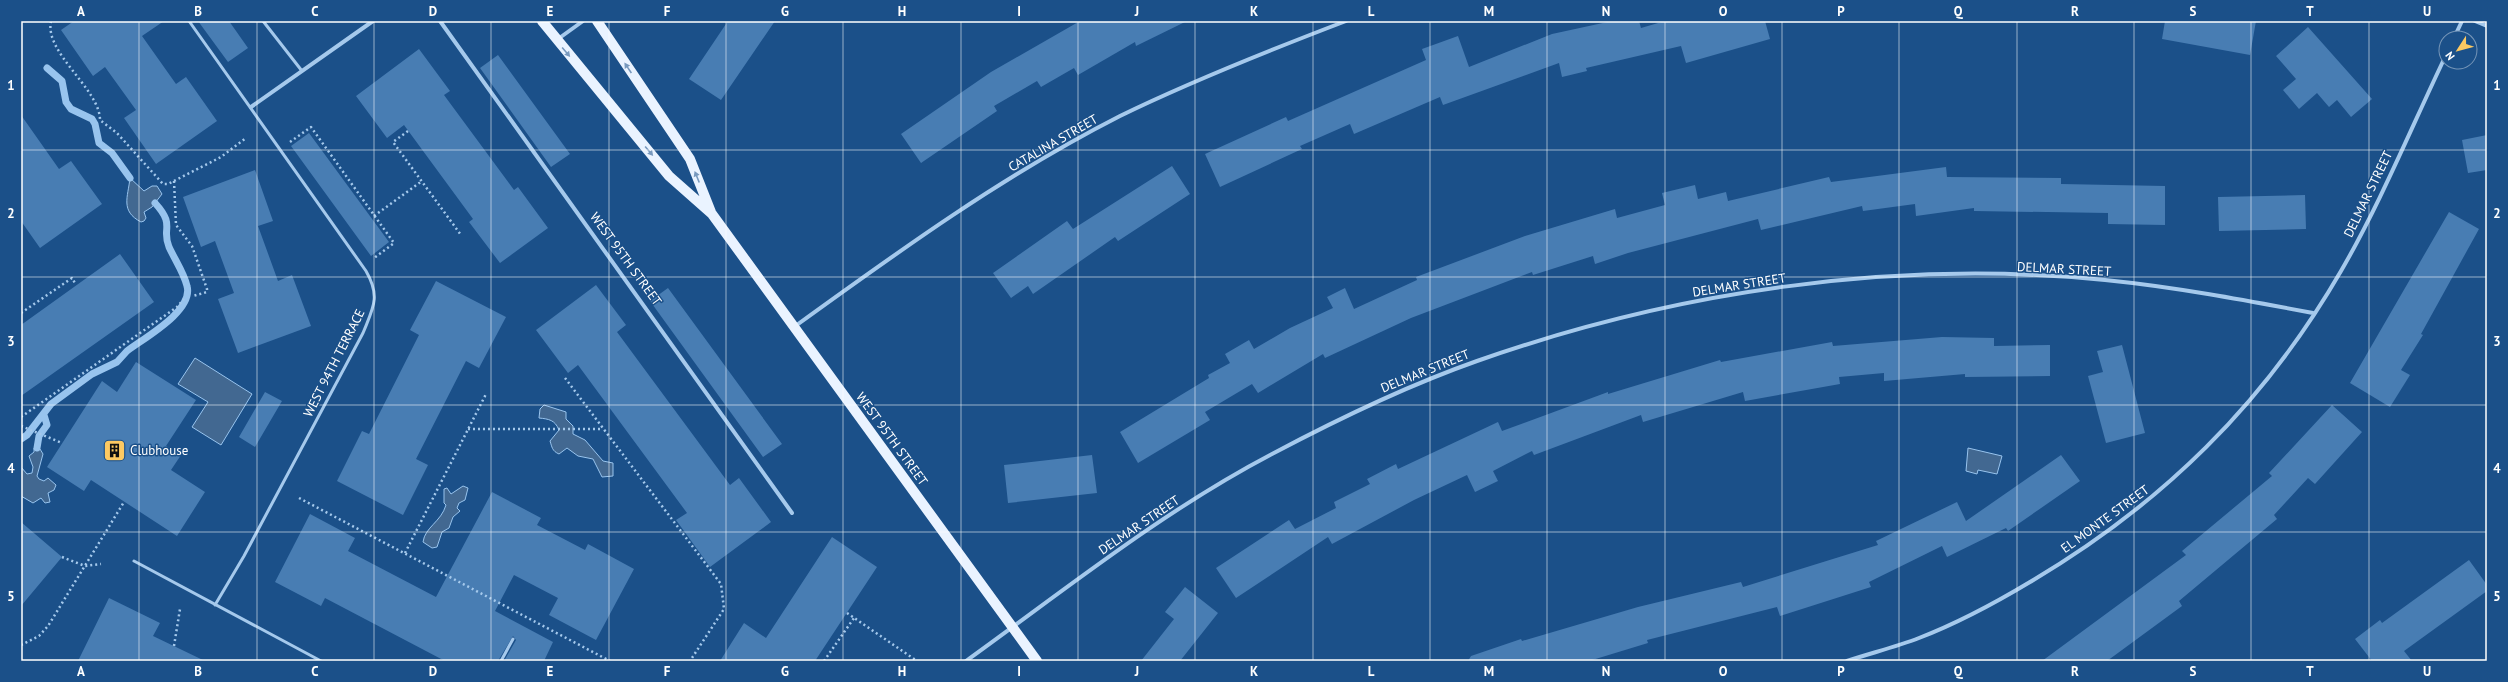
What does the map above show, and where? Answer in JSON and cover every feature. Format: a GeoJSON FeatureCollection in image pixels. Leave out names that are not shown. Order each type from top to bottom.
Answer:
{"type":"FeatureCollection","features":[{"type":"Feature","properties":{"kind":"main road","name":"WEST 95TH STREET"},"geometry":{"type":"LineString","coordinates":[[542,21],[556,40],[670,176],[712,214],[1037,661]]}},
{"type":"Feature","properties":{"kind":"main road","name":"WEST 95TH STREET"},"geometry":{"type":"LineString","coordinates":[[597,21],[690,159],[712,214]]}},
{"type":"Feature","properties":{"kind":"street"},"geometry":{"type":"LineString","coordinates":[[251,107],[373,21]]}},
{"type":"Feature","properties":{"kind":"street","name":"WEST 95TH STREET"},"geometry":{"type":"LineString","coordinates":[[440,21],[792,513]]}},
{"type":"Feature","properties":{"kind":"street"},"geometry":{"type":"LineString","coordinates":[[556,40],[583,21]]}},
{"type":"Feature","properties":{"kind":"street","name":"CATALINA STREET"},"geometry":{"type":"LineString","coordinates":[[794,327],[921,235],[1020,172],[1106,124],[1228,66],[1346,21]]}},
{"type":"Feature","properties":{"kind":"street"},"geometry":{"type":"LineString","coordinates":[[2475,21],[2487,26]]}},
{"type":"Feature","properties":{"kind":"street","name":"DELMAR STREET"},"geometry":{"type":"LineString","coordinates":[[966,661],[1128,542],[1194,500],[1270,455],[1388,396],[1475,361],[1553,336],[1661,309],[1759,290],[1877,278],[1989,274],[2103,280],[2205,293],[2313,313],[2341,271],[2439,70]]}},
{"type":"Feature","properties":{"kind":"street","name":"EL MONTE STREET"},"geometry":{"type":"LineString","coordinates":[[1847,661],[1921,637],[2002,599],[2077,554],[2140,509],[2200,455],[2246,405],[2313,313]]}},
{"type":"Feature","properties":{"kind":"lane","name":"WEST 94TH TERRACE"},"geometry":{"type":"LineString","coordinates":[[189,21],[362,266],[374,285],[376,296],[363,333],[244,556],[215,605]]}},
{"type":"Feature","properties":{"kind":"lane"},"geometry":{"type":"LineString","coordinates":[[263,21],[302,71]]}},
{"type":"Feature","properties":{"kind":"lane"},"geometry":{"type":"LineString","coordinates":[[134,561],[321,661]]}},
{"type":"Feature","properties":{"kind":"lane"},"geometry":{"type":"LineString","coordinates":[[501,661],[512,639]]}},
{"type":"Feature","properties":{"kind":"path"},"geometry":{"type":"LineString","coordinates":[[51,21],[50,27],[56,43],[80,83],[89,92],[100,111],[100,120],[117,133],[164,184],[174,181],[221,157],[246,138]]}},
{"type":"Feature","properties":{"kind":"path"},"geometry":{"type":"LineString","coordinates":[[287,144],[311,127],[394,243],[362,266]]}},
{"type":"Feature","properties":{"kind":"path"},"geometry":{"type":"LineString","coordinates":[[408,131],[393,142],[461,235]]}},
{"type":"Feature","properties":{"kind":"path"},"geometry":{"type":"LineString","coordinates":[[174,181],[176,225],[192,246],[207,289],[207,292],[193,296]]}},
{"type":"Feature","properties":{"kind":"path"},"geometry":{"type":"LineString","coordinates":[[374,216],[422,182]]}},
{"type":"Feature","properties":{"kind":"path"},"geometry":{"type":"LineString","coordinates":[[21,313],[72,278],[76,286]]}},
{"type":"Feature","properties":{"kind":"path"},"geometry":{"type":"LineString","coordinates":[[21,417],[177,307],[184,299]]}},
{"type":"Feature","properties":{"kind":"path"},"geometry":{"type":"LineString","coordinates":[[565,378],[602,429],[721,584],[724,609],[690,661]]}},
{"type":"Feature","properties":{"kind":"path"},"geometry":{"type":"LineString","coordinates":[[405,553],[486,394]]}},
{"type":"Feature","properties":{"kind":"path"},"geometry":{"type":"LineString","coordinates":[[21,426],[62,443]]}},
{"type":"Feature","properties":{"kind":"path"},"geometry":{"type":"LineString","coordinates":[[468,429],[602,429]]}},
{"type":"Feature","properties":{"kind":"path"},"geometry":{"type":"LineString","coordinates":[[299,498],[610,661]]}},
{"type":"Feature","properties":{"kind":"path"},"geometry":{"type":"LineString","coordinates":[[21,645],[40,636],[48,626],[124,502]]}},
{"type":"Feature","properties":{"kind":"path"},"geometry":{"type":"LineString","coordinates":[[62,557],[85,566],[101,564]]}},
{"type":"Feature","properties":{"kind":"path"},"geometry":{"type":"LineString","coordinates":[[174,646],[180,609]]}},
{"type":"Feature","properties":{"kind":"path"},"geometry":{"type":"LineString","coordinates":[[847,613],[917,661]]}},
{"type":"Feature","properties":{"kind":"path"},"geometry":{"type":"LineString","coordinates":[[824,661],[854,618]]}},
{"type":"Feature","properties":{"kind":"water"},"geometry":{"type":"Polygon","coordinates":[[[130,178],[144,191],[152,186],[157,186],[162,194],[152,207],[144,212],[146,218],[141,222],[134,218],[128,208],[127,197],[130,178]]]}},
{"type":"Feature","properties":{"kind":"water"},"geometry":{"type":"Polygon","coordinates":[[[195,358],[252,394],[221,445],[192,427],[208,402],[178,384],[195,358]]]}},
{"type":"Feature","properties":{"kind":"water"},"geometry":{"type":"Polygon","coordinates":[[[544,405],[566,412],[566,419],[573,426],[573,434],[585,440],[603,461],[613,463],[613,476],[602,477],[593,459],[578,456],[567,448],[559,454],[555,452],[550,441],[559,430],[556,424],[551,421],[539,418],[540,409],[544,405]]]}},
{"type":"Feature","properties":{"kind":"water"},"geometry":{"type":"Polygon","coordinates":[[[34,448],[40,449],[43,454],[37,476],[39,479],[44,481],[48,478],[56,485],[54,490],[48,493],[50,502],[45,503],[41,498],[33,503],[21,496],[21,467],[27,474],[32,473],[33,467],[29,456],[34,452],[34,448]]]}},
{"type":"Feature","properties":{"kind":"water"},"geometry":{"type":"Polygon","coordinates":[[[1968,448],[2002,456],[1997,474],[1978,470],[1977,474],[1966,471],[1968,448]]]}},
{"type":"Feature","properties":{"kind":"water"},"geometry":{"type":"Polygon","coordinates":[[[463,486],[468,488],[465,500],[459,503],[457,508],[460,511],[453,517],[449,528],[442,532],[437,547],[432,548],[423,542],[424,537],[444,511],[446,505],[444,503],[444,489],[447,488],[451,494],[463,486]]]}},
{"type":"Feature","properties":{"kind":"building"},"geometry":{"type":"Polygon","coordinates":[[[74,21],[164,21],[142,36],[176,84],[186,77],[217,121],[156,164],[124,118],[136,110],[105,67],[93,76],[61,30],[74,21]]]}},
{"type":"Feature","properties":{"kind":"building"},"geometry":{"type":"Polygon","coordinates":[[[198,21],[229,21],[248,48],[228,62],[198,21]]]}},
{"type":"Feature","properties":{"kind":"building"},"geometry":{"type":"Polygon","coordinates":[[[728,21],[775,21],[721,100],[689,79],[728,21]]]}},
{"type":"Feature","properties":{"kind":"building"},"geometry":{"type":"Polygon","coordinates":[[[1080,21],[1187,21],[1136,46],[1135,42],[1078,75],[1074,68],[1041,87],[1037,81],[994,106],[997,111],[921,163],[901,134],[991,72],[1080,21]]]}},
{"type":"Feature","properties":{"kind":"building"},"geometry":{"type":"Polygon","coordinates":[[[1612,21],[1639,21],[1641,28],[1665,21],[1765,21],[1770,39],[1686,63],[1681,46],[1586,68],[1587,71],[1562,77],[1559,63],[1443,105],[1440,97],[1354,134],[1350,124],[1300,146],[1302,149],[1220,187],[1205,154],[1286,117],[1288,121],[1426,60],[1422,49],[1458,36],[1469,67],[1552,34],[1612,21]]]}},
{"type":"Feature","properties":{"kind":"building"},"geometry":{"type":"Polygon","coordinates":[[[2165,21],[2256,21],[2250,55],[2162,39],[2165,21]]]}},
{"type":"Feature","properties":{"kind":"building"},"geometry":{"type":"Polygon","coordinates":[[[2308,27],[2372,99],[2351,117],[2337,100],[2329,107],[2317,93],[2299,109],[2283,90],[2296,79],[2276,56],[2308,27]]]}},
{"type":"Feature","properties":{"kind":"building"},"geometry":{"type":"Polygon","coordinates":[[[419,49],[450,91],[444,95],[514,190],[518,187],[548,228],[500,263],[469,222],[473,219],[404,125],[387,138],[356,96],[419,49]]]}},
{"type":"Feature","properties":{"kind":"building"},"geometry":{"type":"Polygon","coordinates":[[[498,55],[570,154],[551,167],[480,68],[498,55]]]}},
{"type":"Feature","properties":{"kind":"building"},"geometry":{"type":"Polygon","coordinates":[[[21,115],[59,169],[71,161],[102,204],[40,248],[21,221],[21,115]]]}},
{"type":"Feature","properties":{"kind":"building"},"geometry":{"type":"Polygon","coordinates":[[[309,133],[389,242],[371,256],[291,146],[309,133]]]}},
{"type":"Feature","properties":{"kind":"building"},"geometry":{"type":"Polygon","coordinates":[[[2487,135],[2487,170],[2468,173],[2462,140],[2487,135]]]}},
{"type":"Feature","properties":{"kind":"building"},"geometry":{"type":"Polygon","coordinates":[[[1172,166],[1190,194],[1118,241],[1115,237],[1033,294],[1028,286],[1011,298],[993,273],[1067,221],[1073,229],[1172,166]]]}},
{"type":"Feature","properties":{"kind":"building"},"geometry":{"type":"Polygon","coordinates":[[[1946,167],[1947,177],[2061,178],[2061,184],[2165,186],[2165,225],[2108,224],[2108,213],[1974,211],[1974,208],[1916,216],[1915,204],[1863,211],[1862,206],[1761,230],[1758,219],[1628,253],[1595,264],[1593,256],[1533,275],[1532,272],[1411,318],[1325,358],[1323,354],[1258,393],[1252,384],[1205,412],[1210,420],[1138,463],[1120,432],[1209,378],[1208,375],[1230,363],[1225,354],[1249,340],[1254,349],[1290,328],[1333,308],[1327,297],[1345,288],[1354,309],[1417,280],[1416,277],[1525,236],[1615,209],[1617,218],[1665,205],[1662,193],[1695,185],[1698,199],[1726,192],[1728,201],[1829,177],[1831,182],[1946,167]]]}},
{"type":"Feature","properties":{"kind":"building"},"geometry":{"type":"Polygon","coordinates":[[[255,170],[273,221],[258,226],[278,281],[292,275],[311,326],[238,353],[218,299],[234,293],[215,241],[201,247],[183,197],[255,170]]]}},
{"type":"Feature","properties":{"kind":"building"},"geometry":{"type":"Polygon","coordinates":[[[2305,195],[2306,229],[2219,231],[2218,197],[2305,195]]]}},
{"type":"Feature","properties":{"kind":"building"},"geometry":{"type":"Polygon","coordinates":[[[2449,212],[2479,229],[2421,334],[2423,335],[2401,370],[2410,375],[2390,407],[2350,383],[2449,212]]]}},
{"type":"Feature","properties":{"kind":"building"},"geometry":{"type":"Polygon","coordinates":[[[120,254],[154,302],[21,396],[21,325],[120,254]]]}},
{"type":"Feature","properties":{"kind":"building"},"geometry":{"type":"Polygon","coordinates":[[[436,281],[506,317],[479,368],[466,361],[416,459],[428,465],[403,515],[337,481],[362,431],[369,434],[419,335],[410,330],[436,281]]]}},
{"type":"Feature","properties":{"kind":"building"},"geometry":{"type":"Polygon","coordinates":[[[596,285],[626,325],[617,332],[730,485],[739,478],[771,522],[710,567],[676,520],[687,513],[578,365],[568,373],[536,330],[596,285]]]}},
{"type":"Feature","properties":{"kind":"building"},"geometry":{"type":"Polygon","coordinates":[[[668,288],[782,444],[763,457],[650,301],[668,288]]]}},
{"type":"Feature","properties":{"kind":"building"},"geometry":{"type":"Polygon","coordinates":[[[1942,337],[1994,338],[1994,346],[2050,345],[2050,376],[1965,377],[1965,374],[1884,381],[1884,373],[1839,377],[1840,384],[1745,401],[1743,392],[1643,422],[1641,415],[1534,455],[1532,451],[1493,471],[1498,481],[1475,492],[1467,475],[1414,500],[1332,544],[1328,537],[1236,598],[1216,568],[1289,520],[1295,529],[1336,508],[1334,502],[1370,484],[1367,479],[1396,464],[1398,469],[1498,422],[1502,431],[1608,392],[1608,394],[1720,360],[1721,362],[1832,342],[1833,346],[1942,337]]]}},
{"type":"Feature","properties":{"kind":"building"},"geometry":{"type":"Polygon","coordinates":[[[2122,345],[2145,433],[2106,443],[2088,376],[2103,372],[2097,351],[2122,345]]]}},
{"type":"Feature","properties":{"kind":"building","name":"Clubhouse"},"geometry":{"type":"Polygon","coordinates":[[[136,362],[196,400],[166,446],[181,455],[171,470],[205,492],[177,536],[91,480],[84,491],[47,467],[102,381],[117,392],[136,362]]]}},
{"type":"Feature","properties":{"kind":"building"},"geometry":{"type":"Polygon","coordinates":[[[265,392],[282,401],[255,447],[239,437],[265,392]]]}},
{"type":"Feature","properties":{"kind":"building"},"geometry":{"type":"Polygon","coordinates":[[[2332,405],[2362,432],[2315,484],[2308,478],[2274,515],[2277,519],[2179,601],[2182,606],[2107,661],[2042,661],[2186,555],[2182,551],[2272,476],[2269,473],[2332,405]]]}},
{"type":"Feature","properties":{"kind":"building"},"geometry":{"type":"Polygon","coordinates":[[[1092,455],[1097,493],[1008,503],[1004,465],[1092,455]]]}},
{"type":"Feature","properties":{"kind":"building"},"geometry":{"type":"Polygon","coordinates":[[[2061,455],[2080,481],[2008,531],[2006,528],[1947,557],[1942,546],[1869,582],[1871,587],[1780,616],[1777,607],[1647,640],[1648,643],[1589,661],[1468,661],[1471,656],[1521,639],[1522,641],[1638,607],[1741,582],[1743,587],[1878,545],[1876,541],[1957,502],[1966,521],[2061,455]]]}},
{"type":"Feature","properties":{"kind":"building"},"geometry":{"type":"Polygon","coordinates":[[[492,492],[541,518],[537,525],[585,550],[588,544],[634,569],[596,640],[549,615],[558,598],[514,575],[495,611],[553,642],[544,661],[504,661],[516,640],[513,636],[498,661],[445,661],[325,598],[321,606],[275,582],[310,514],[355,538],[348,551],[436,597],[492,492]]]}},
{"type":"Feature","properties":{"kind":"building"},"geometry":{"type":"Polygon","coordinates":[[[21,522],[62,557],[21,606],[21,522]]]}},
{"type":"Feature","properties":{"kind":"building"},"geometry":{"type":"Polygon","coordinates":[[[832,537],[877,567],[815,661],[720,661],[744,623],[766,638],[832,537]]]}},
{"type":"Feature","properties":{"kind":"building"},"geometry":{"type":"Polygon","coordinates":[[[2469,560],[2487,585],[2487,591],[2404,651],[2412,661],[2372,661],[2355,639],[2380,620],[2382,623],[2469,560]]]}},
{"type":"Feature","properties":{"kind":"building"},"geometry":{"type":"Polygon","coordinates":[[[1185,587],[1218,613],[1180,661],[1141,661],[1174,619],[1165,612],[1185,587]]]}},
{"type":"Feature","properties":{"kind":"building"},"geometry":{"type":"Polygon","coordinates":[[[109,598],[160,623],[153,636],[205,661],[78,661],[109,598]]]}},
{"type":"Feature","properties":{"kind":"waterway"},"geometry":{"type":"LineString","coordinates":[[47,68],[62,81],[66,102],[71,109],[92,119],[95,124],[99,143],[112,153],[130,178]]}},
{"type":"Feature","properties":{"kind":"waterway"},"geometry":{"type":"LineString","coordinates":[[21,439],[27,435],[51,404],[92,374],[117,362],[127,351],[166,323],[183,305],[187,295],[186,281],[167,241],[167,222],[155,203]]}},
{"type":"Feature","properties":{"kind":"waterway"},"geometry":{"type":"LineString","coordinates":[[37,448],[39,436],[47,425],[44,415]]}},
{"type":"Feature","properties":{"kind":"place","name":"Clubhouse"},"geometry":{"type":"Point","coordinates":[115,450]}}]}
